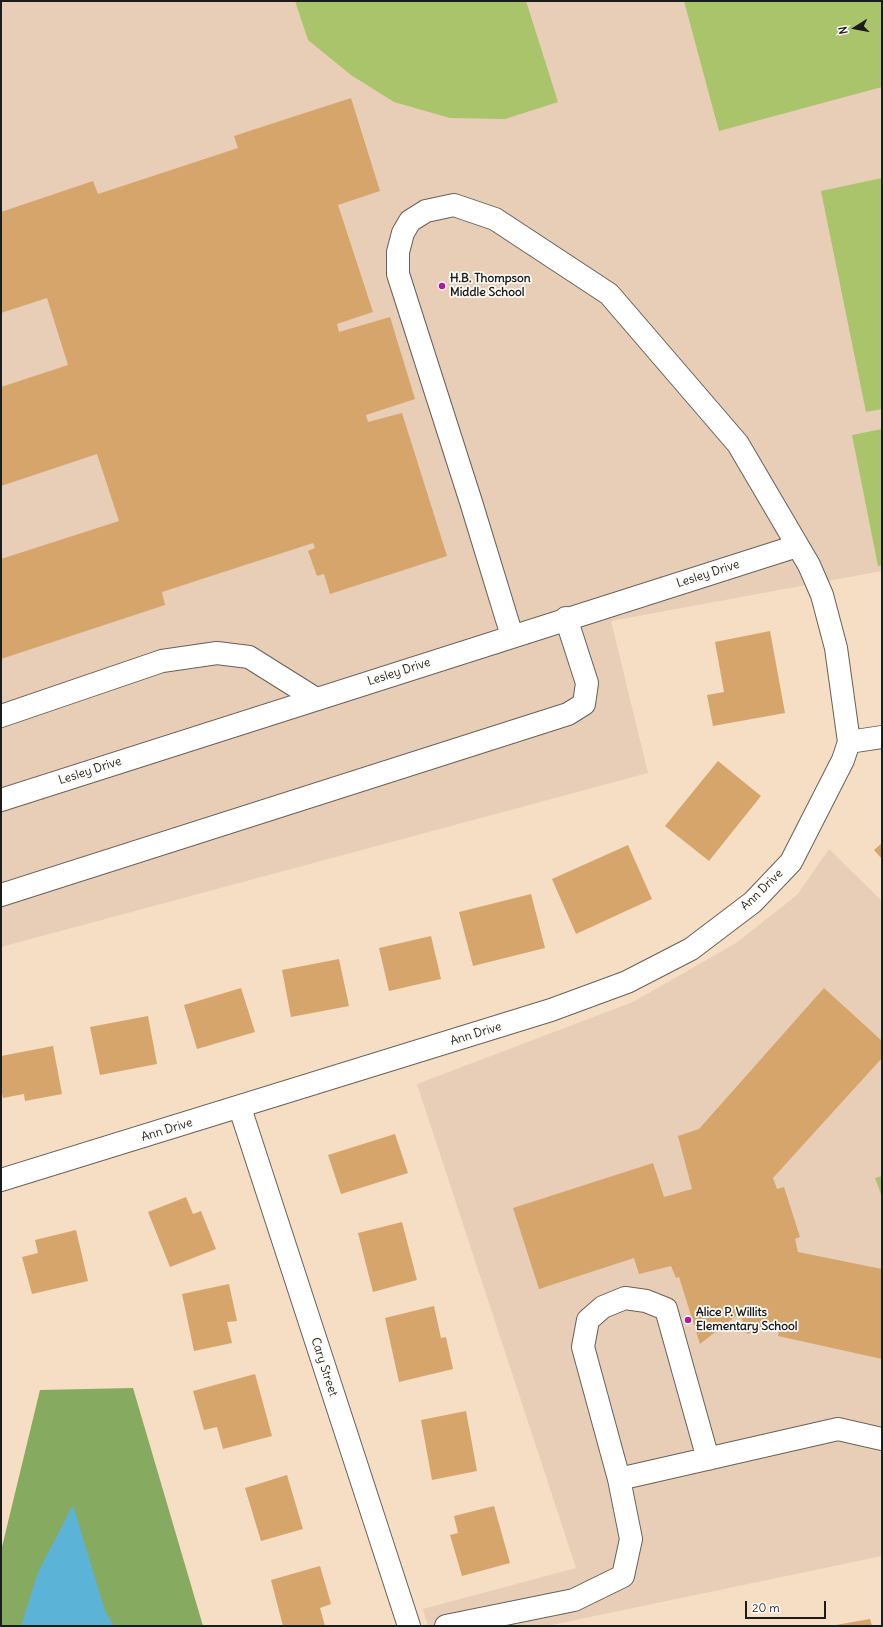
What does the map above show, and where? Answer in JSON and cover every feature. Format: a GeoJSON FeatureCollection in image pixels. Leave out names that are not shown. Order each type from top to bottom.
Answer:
{"type":"FeatureCollection","features":[{"type":"Feature","properties":{"kind":"street","name":"Ann Drive"},"geometry":{"type":"LineString","coordinates":[[1,1180],[240,1108],[551,1010],[627,982],[691,949],[753,902],[791,862],[844,760],[849,742],[836,648],[822,595],[809,565],[738,444],[609,294],[495,220],[454,205],[426,211],[410,221],[403,233],[398,252],[398,274],[467,488],[512,636]]}},
{"type":"Feature","properties":{"kind":"street","name":"Lesley Drive"},"geometry":{"type":"LineString","coordinates":[[1,800],[566,618],[797,546]]}},
{"type":"Feature","properties":{"kind":"street"},"geometry":{"type":"LineString","coordinates":[[1,896],[568,714],[584,704],[587,683],[566,618]]}},
{"type":"Feature","properties":{"kind":"street"},"geometry":{"type":"LineString","coordinates":[[1,716],[162,661],[217,653],[249,657],[316,698]]}},
{"type":"Feature","properties":{"kind":"street"},"geometry":{"type":"LineString","coordinates":[[849,742],[882,737]]}},
{"type":"Feature","properties":{"kind":"street","name":"Cary Street"},"geometry":{"type":"LineString","coordinates":[[240,1108],[409,1626]]}},
{"type":"Feature","properties":{"kind":"street"},"geometry":{"type":"LineString","coordinates":[[446,1626],[574,1600],[623,1576],[631,1539],[619,1480],[583,1347],[588,1320],[603,1307],[625,1298],[646,1301],[666,1309],[708,1459]]}},
{"type":"Feature","properties":{"kind":"street"},"geometry":{"type":"LineString","coordinates":[[619,1480],[838,1429],[882,1439]]}},
{"type":"Feature","properties":{"kind":"shaded area","name":"H.B. Thompson Middle School"},"geometry":{"type":"Polygon","coordinates":[[[1,1],[882,1],[882,571],[611,621],[648,773],[1,947],[1,1]]]}},
{"type":"Feature","properties":{"kind":"shaded area","name":"Alice P. Willits Elementary School"},"geometry":{"type":"Polygon","coordinates":[[[829,849],[882,901],[882,1556],[547,1626],[428,1626],[423,1609],[576,1568],[417,1084],[633,1002],[736,943],[797,895],[829,849]]]}},
{"type":"Feature","properties":{"kind":"green space"},"geometry":{"type":"Polygon","coordinates":[[[295,1],[526,1],[558,102],[505,119],[450,118],[394,102],[351,75],[308,40],[295,1]]]}},
{"type":"Feature","properties":{"kind":"green space"},"geometry":{"type":"Polygon","coordinates":[[[684,1],[882,1],[882,87],[719,131],[684,1]]]}},
{"type":"Feature","properties":{"kind":"green space"},"geometry":{"type":"Polygon","coordinates":[[[882,178],[882,409],[866,412],[821,191],[882,178]]]}},
{"type":"Feature","properties":{"kind":"green space"},"geometry":{"type":"Polygon","coordinates":[[[882,429],[882,565],[878,566],[852,435],[882,429]]]}},
{"type":"Feature","properties":{"kind":"green space"},"geometry":{"type":"Polygon","coordinates":[[[882,1176],[882,1197],[875,1178],[882,1176]]]}},
{"type":"Feature","properties":{"kind":"green space"},"geometry":{"type":"Polygon","coordinates":[[[133,1388],[203,1626],[1,1626],[1,1551],[40,1390],[133,1388]]]}},
{"type":"Feature","properties":{"kind":"water"},"geometry":{"type":"Polygon","coordinates":[[[73,1505],[105,1611],[114,1626],[21,1626],[38,1572],[73,1505]]]}},
{"type":"Feature","properties":{"kind":"building"},"geometry":{"type":"Polygon","coordinates":[[[351,98],[380,191],[338,205],[373,312],[337,324],[339,332],[390,317],[415,399],[366,415],[368,422],[402,413],[447,556],[330,594],[324,574],[317,576],[308,551],[315,548],[313,543],[162,592],[165,605],[1,659],[1,559],[119,521],[97,454],[1,486],[1,387],[68,365],[47,298],[1,313],[1,212],[93,181],[98,194],[238,148],[234,136],[351,98]]]}},
{"type":"Feature","properties":{"kind":"building"},"geometry":{"type":"Polygon","coordinates":[[[770,631],[785,713],[713,726],[707,695],[724,692],[715,642],[770,631]]]}},
{"type":"Feature","properties":{"kind":"building"},"geometry":{"type":"Polygon","coordinates":[[[718,761],[761,796],[709,861],[665,826],[718,761]]]}},
{"type":"Feature","properties":{"kind":"building"},"geometry":{"type":"Polygon","coordinates":[[[882,843],[882,859],[874,850],[882,843]]]}},
{"type":"Feature","properties":{"kind":"building"},"geometry":{"type":"Polygon","coordinates":[[[628,845],[652,899],[576,934],[552,879],[628,845]]]}},
{"type":"Feature","properties":{"kind":"building"},"geometry":{"type":"Polygon","coordinates":[[[531,894],[545,948],[473,966],[459,912],[531,894]]]}},
{"type":"Feature","properties":{"kind":"building"},"geometry":{"type":"Polygon","coordinates":[[[431,936],[441,979],[389,991],[379,948],[431,936]]]}},
{"type":"Feature","properties":{"kind":"building"},"geometry":{"type":"Polygon","coordinates":[[[339,959],[349,1006],[291,1017],[282,970],[339,959]]]}},
{"type":"Feature","properties":{"kind":"building"},"geometry":{"type":"Polygon","coordinates":[[[241,988],[255,1032],[197,1049],[184,1005],[241,988]]]}},
{"type":"Feature","properties":{"kind":"building"},"geometry":{"type":"Polygon","coordinates":[[[824,988],[882,1041],[882,1058],[773,1178],[777,1189],[784,1187],[800,1237],[795,1239],[798,1252],[882,1269],[882,1359],[778,1336],[779,1328],[770,1326],[747,1334],[740,1313],[700,1344],[679,1277],[676,1278],[671,1266],[639,1274],[634,1258],[539,1289],[513,1208],[653,1163],[664,1197],[692,1189],[678,1136],[699,1129],[824,988]]]}},
{"type":"Feature","properties":{"kind":"building"},"geometry":{"type":"Polygon","coordinates":[[[148,1016],[157,1064],[100,1075],[90,1027],[148,1016]]]}},
{"type":"Feature","properties":{"kind":"building"},"geometry":{"type":"Polygon","coordinates":[[[53,1046],[62,1094],[25,1101],[24,1094],[3,1098],[1,1087],[1,1056],[53,1046]]]}},
{"type":"Feature","properties":{"kind":"building"},"geometry":{"type":"Polygon","coordinates":[[[395,1134],[408,1173],[341,1194],[328,1155],[395,1134]]]}},
{"type":"Feature","properties":{"kind":"building"},"geometry":{"type":"Polygon","coordinates":[[[186,1197],[193,1214],[201,1211],[216,1249],[170,1267],[148,1212],[186,1197]]]}},
{"type":"Feature","properties":{"kind":"building"},"geometry":{"type":"Polygon","coordinates":[[[402,1222],[417,1280],[373,1292],[358,1233],[402,1222]]]}},
{"type":"Feature","properties":{"kind":"building"},"geometry":{"type":"Polygon","coordinates":[[[76,1230],[88,1281],[32,1294],[22,1257],[38,1253],[35,1240],[76,1230]]]}},
{"type":"Feature","properties":{"kind":"building"},"geometry":{"type":"Polygon","coordinates":[[[229,1284],[237,1321],[227,1322],[232,1343],[194,1351],[182,1294],[229,1284]]]}},
{"type":"Feature","properties":{"kind":"building"},"geometry":{"type":"Polygon","coordinates":[[[434,1306],[441,1338],[446,1337],[453,1369],[399,1382],[385,1318],[434,1306]]]}},
{"type":"Feature","properties":{"kind":"building"},"geometry":{"type":"Polygon","coordinates":[[[255,1374],[272,1436],[223,1449],[217,1427],[204,1430],[193,1391],[255,1374]]]}},
{"type":"Feature","properties":{"kind":"building"},"geometry":{"type":"Polygon","coordinates":[[[466,1411],[477,1471],[432,1480],[421,1420],[466,1411]]]}},
{"type":"Feature","properties":{"kind":"building"},"geometry":{"type":"Polygon","coordinates":[[[287,1475],[303,1529],[261,1541],[245,1488],[287,1475]]]}},
{"type":"Feature","properties":{"kind":"building"},"geometry":{"type":"Polygon","coordinates":[[[494,1506],[510,1563],[462,1576],[450,1535],[458,1533],[454,1516],[494,1506]]]}},
{"type":"Feature","properties":{"kind":"building"},"geometry":{"type":"Polygon","coordinates":[[[320,1566],[331,1604],[320,1608],[325,1626],[283,1626],[271,1580],[320,1566]]]}},
{"type":"Feature","properties":{"kind":"building"},"geometry":{"type":"Polygon","coordinates":[[[870,1619],[872,1626],[836,1626],[836,1625],[870,1619]]]}},
{"type":"Feature","properties":{"kind":"place","name":"H.B. Thompson Middle School"},"geometry":{"type":"Point","coordinates":[442,286]}},
{"type":"Feature","properties":{"kind":"place","name":"Alice P. Willits Elementary School"},"geometry":{"type":"Point","coordinates":[688,1320]}}]}
